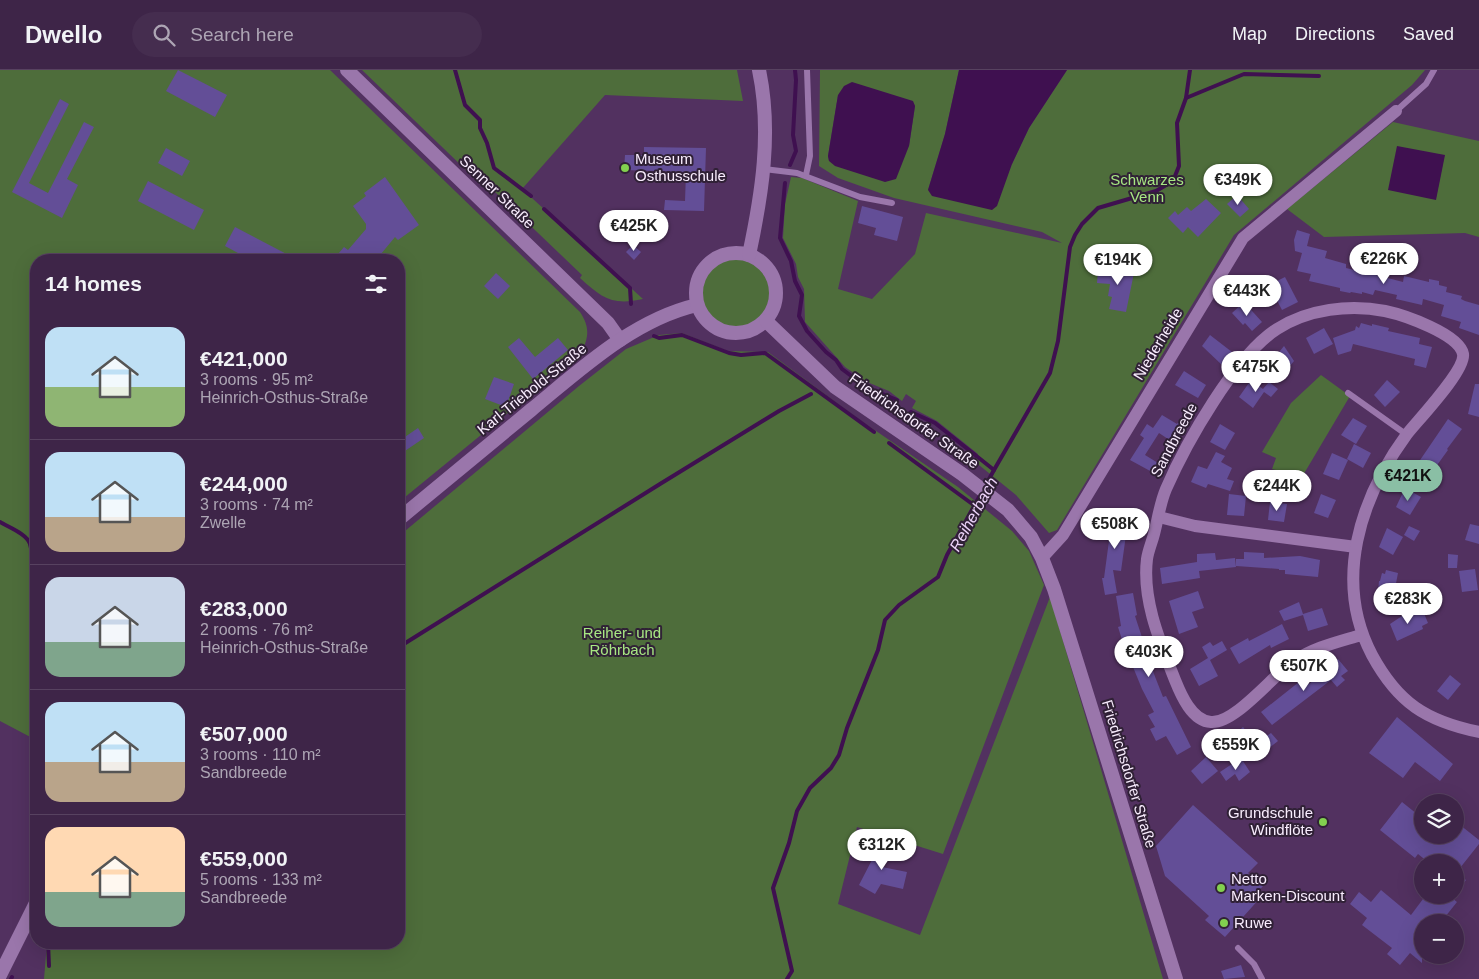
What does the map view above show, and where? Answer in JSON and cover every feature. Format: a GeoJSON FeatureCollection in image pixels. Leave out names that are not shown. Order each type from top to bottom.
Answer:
{"type":"FeatureCollection","features":[{"type":"Feature","properties":{"kind":"main road","name":"Senner Straße"},"geometry":{"type":"LineString","coordinates":[[347,70],[608,323],[620,340]]}},
{"type":"Feature","properties":{"kind":"main road"},"geometry":{"type":"LineString","coordinates":[[749,255],[764,169],[764,118],[759,70]]}},
{"type":"Feature","properties":{"kind":"main road"},"geometry":{"type":"LineString","coordinates":[[736,253],[749,255],[763,263],[772,274],[776,286],[773,310],[766,321],[755,329],[741,334],[724,332],[710,324],[697,305],[697,283],[702,272],[711,262],[723,255],[736,253]]}},
{"type":"Feature","properties":{"kind":"main road","name":"Karl-Triebold-Straße"},"geometry":{"type":"LineString","coordinates":[[405,514],[558,388],[620,340],[664,316],[697,305]]}},
{"type":"Feature","properties":{"kind":"main road","name":"Friedrichsdorfer Straße"},"geometry":{"type":"LineString","coordinates":[[766,321],[836,387],[989,494],[1022,525],[1042,558],[1063,616],[1176,979]]}},
{"type":"Feature","properties":{"kind":"main road"},"geometry":{"type":"LineString","coordinates":[[0,975],[30,914]]}},
{"type":"Feature","properties":{"kind":"street","name":"Niederheide"},"geometry":{"type":"LineString","coordinates":[[1042,558],[1062,534],[1243,238],[1396,111]]}},
{"type":"Feature","properties":{"kind":"street","name":"Sandbreede"},"geometry":{"type":"LineString","coordinates":[[1362,635],[1324,645],[1293,662],[1235,713],[1222,720],[1211,722],[1201,719],[1192,712],[1177,686],[1162,649],[1148,594],[1147,559],[1165,493],[1187,446],[1213,404],[1257,345],[1278,328],[1295,320],[1334,309],[1357,308],[1405,316],[1424,324],[1456,343],[1463,354],[1462,361],[1451,380],[1407,435]]}},
{"type":"Feature","properties":{"kind":"street"},"geometry":{"type":"LineString","coordinates":[[1407,435],[1381,474],[1364,515],[1356,547],[1353,576],[1356,614],[1362,635],[1381,671],[1402,697],[1418,710],[1452,725],[1479,732]]}},
{"type":"Feature","properties":{"kind":"street"},"geometry":{"type":"LineString","coordinates":[[1159,517],[1195,526],[1356,547]]}},
{"type":"Feature","properties":{"kind":"lane"},"geometry":{"type":"LineString","coordinates":[[806,175],[810,156],[807,70]]}},
{"type":"Feature","properties":{"kind":"lane"},"geometry":{"type":"LineString","coordinates":[[1396,111],[1432,78],[1434,70]]}},
{"type":"Feature","properties":{"kind":"lane"},"geometry":{"type":"LineString","coordinates":[[764,169],[806,175],[860,197],[892,203]]}},
{"type":"Feature","properties":{"kind":"lane"},"geometry":{"type":"LineString","coordinates":[[1348,393],[1407,435]]}},
{"type":"Feature","properties":{"kind":"lane"},"geometry":{"type":"LineString","coordinates":[[1238,948],[1254,964],[1262,979]]}},
{"type":"Feature","properties":{"kind":"green space"},"geometry":{"type":"Polygon","coordinates":[[[0,70],[330,70],[580,312],[587,327],[586,342],[581,353],[405,497],[405,254],[30,254],[30,737],[0,721],[0,70]]]}},
{"type":"Feature","properties":{"kind":"green space"},"geometry":{"type":"Polygon","coordinates":[[[362,70],[737,70],[743,101],[605,95],[522,189],[643,299],[615,301],[601,295],[580,278],[582,275],[494,191],[492,195],[362,70]]]}},
{"type":"Feature","properties":{"kind":"green space","name":"Schwarzes Venn"},"geometry":{"type":"Polygon","coordinates":[[[820,70],[959,70],[945,134],[928,190],[1012,164],[1029,128],[1067,70],[1425,70],[1412,85],[1234,235],[1057,530],[1049,533],[1016,495],[974,461],[978,454],[937,421],[912,408],[916,401],[906,394],[902,401],[889,391],[867,382],[845,367],[805,322],[804,289],[798,277],[796,264],[783,238],[785,204],[791,177],[802,178],[858,201],[838,289],[872,299],[915,254],[926,213],[1062,243],[1042,232],[894,198],[838,178],[819,166],[820,70]],[[838,95],[828,156],[829,161],[909,146],[915,106],[912,101],[838,95]]]}},
{"type":"Feature","properties":{"kind":"green space"},"geometry":{"type":"Polygon","coordinates":[[[1393,122],[1479,141],[1479,237],[1465,233],[1324,237],[1287,209],[1393,122]]]}},
{"type":"Feature","properties":{"kind":"green space"},"geometry":{"type":"Polygon","coordinates":[[[736,259],[749,262],[760,269],[767,280],[770,293],[767,306],[760,317],[749,324],[736,327],[723,324],[712,317],[705,306],[702,293],[705,280],[712,269],[723,262],[736,259]]]}},
{"type":"Feature","properties":{"kind":"green space","name":"Reiher- und Röhrbach"},"geometry":{"type":"Polygon","coordinates":[[[682,333],[728,351],[768,352],[860,420],[958,487],[1012,531],[1029,551],[1044,585],[943,854],[857,827],[838,904],[920,935],[1050,597],[1163,979],[44,979],[46,949],[405,949],[405,531],[626,349],[659,335],[682,333]]]}},
{"type":"Feature","properties":{"kind":"green space"},"geometry":{"type":"Polygon","coordinates":[[[1321,375],[1350,396],[1302,477],[1272,469],[1276,458],[1262,452],[1291,403],[1321,375]]]}},
{"type":"Feature","properties":{"kind":"shaded area"},"geometry":{"type":"Polygon","coordinates":[[[959,70],[1067,70],[1029,128],[1012,164],[997,206],[992,210],[932,196],[928,190],[945,134],[959,70]]]}},
{"type":"Feature","properties":{"kind":"shaded area"},"geometry":{"type":"Polygon","coordinates":[[[852,82],[913,101],[915,106],[909,146],[896,179],[885,182],[835,166],[829,161],[828,156],[838,95],[844,86],[852,82]]]}},
{"type":"Feature","properties":{"kind":"shaded area"},"geometry":{"type":"Polygon","coordinates":[[[1397,146],[1445,155],[1436,200],[1388,190],[1397,146]]]}},
{"type":"Feature","properties":{"kind":"building"},"geometry":{"type":"Polygon","coordinates":[[[178,70],[227,95],[215,117],[166,91],[178,70]]]}},
{"type":"Feature","properties":{"kind":"building"},"geometry":{"type":"Polygon","coordinates":[[[60,99],[69,104],[29,183],[48,193],[84,122],[94,127],[67,179],[78,185],[62,218],[12,192],[60,99]]]}},
{"type":"Feature","properties":{"kind":"building"},"geometry":{"type":"Polygon","coordinates":[[[644,147],[706,148],[704,211],[664,210],[665,200],[685,201],[686,172],[624,170],[625,155],[644,155],[644,147]]]}},
{"type":"Feature","properties":{"kind":"building"},"geometry":{"type":"Polygon","coordinates":[[[166,148],[190,161],[182,176],[158,163],[166,148]]]}},
{"type":"Feature","properties":{"kind":"building"},"geometry":{"type":"Polygon","coordinates":[[[385,177],[419,225],[398,240],[395,237],[381,254],[338,254],[344,247],[348,250],[366,229],[366,224],[353,206],[366,196],[364,193],[385,177]]]}},
{"type":"Feature","properties":{"kind":"building"},"geometry":{"type":"Polygon","coordinates":[[[148,181],[204,210],[194,230],[138,201],[148,181]]]}},
{"type":"Feature","properties":{"kind":"building"},"geometry":{"type":"Polygon","coordinates":[[[1237,195],[1249,209],[1240,217],[1227,204],[1237,195]]]}},
{"type":"Feature","properties":{"kind":"building"},"geometry":{"type":"Polygon","coordinates":[[[1206,199],[1221,213],[1198,237],[1188,227],[1183,233],[1168,218],[1175,211],[1178,215],[1187,207],[1191,211],[1206,199]]]}},
{"type":"Feature","properties":{"kind":"building"},"geometry":{"type":"Polygon","coordinates":[[[862,206],[903,217],[897,241],[874,235],[876,228],[858,223],[862,206]]]}},
{"type":"Feature","properties":{"kind":"building"},"geometry":{"type":"Polygon","coordinates":[[[235,227],[287,254],[240,254],[225,246],[235,227]]]}},
{"type":"Feature","properties":{"kind":"building"},"geometry":{"type":"Polygon","coordinates":[[[1297,230],[1310,234],[1307,246],[1327,251],[1325,258],[1346,264],[1346,268],[1367,273],[1368,267],[1378,269],[1376,275],[1403,282],[1404,276],[1429,282],[1429,279],[1439,281],[1439,285],[1447,287],[1446,292],[1462,296],[1461,299],[1479,305],[1479,335],[1459,328],[1461,322],[1441,316],[1444,305],[1423,299],[1422,305],[1396,299],[1397,295],[1375,290],[1373,295],[1362,292],[1362,294],[1350,293],[1340,291],[1340,288],[1309,281],[1311,274],[1297,271],[1302,253],[1295,251],[1294,240],[1297,230]]]}},
{"type":"Feature","properties":{"kind":"building"},"geometry":{"type":"Polygon","coordinates":[[[633,245],[641,252],[634,260],[626,252],[633,245]]]}},
{"type":"Feature","properties":{"kind":"building"},"geometry":{"type":"Polygon","coordinates":[[[1118,262],[1135,268],[1126,312],[1109,309],[1112,297],[1108,296],[1110,284],[1097,283],[1098,271],[1115,273],[1118,262]]]}},
{"type":"Feature","properties":{"kind":"building"},"geometry":{"type":"Polygon","coordinates":[[[496,273],[510,286],[498,299],[484,286],[496,273]]]}},
{"type":"Feature","properties":{"kind":"building"},"geometry":{"type":"Polygon","coordinates":[[[1253,277],[1261,287],[1246,299],[1239,292],[1253,277]]]}},
{"type":"Feature","properties":{"kind":"building"},"geometry":{"type":"Polygon","coordinates":[[[1285,277],[1298,302],[1282,310],[1269,285],[1285,277]]]}},
{"type":"Feature","properties":{"kind":"building"},"geometry":{"type":"Polygon","coordinates":[[[1244,302],[1262,322],[1252,331],[1245,323],[1243,325],[1232,313],[1244,302]]]}},
{"type":"Feature","properties":{"kind":"building"},"geometry":{"type":"Polygon","coordinates":[[[1361,323],[1389,328],[1388,331],[1420,338],[1419,344],[1432,347],[1426,368],[1414,365],[1415,359],[1353,344],[1351,351],[1338,355],[1333,338],[1355,330],[1356,326],[1359,328],[1361,323]]]}},
{"type":"Feature","properties":{"kind":"building"},"geometry":{"type":"Polygon","coordinates":[[[1324,328],[1333,344],[1314,354],[1306,338],[1324,328]]]}},
{"type":"Feature","properties":{"kind":"building"},"geometry":{"type":"Polygon","coordinates":[[[1210,335],[1232,352],[1222,365],[1202,346],[1210,335]]]}},
{"type":"Feature","properties":{"kind":"building"},"geometry":{"type":"Polygon","coordinates":[[[519,338],[535,357],[558,338],[568,350],[533,379],[508,347],[519,338]]]}},
{"type":"Feature","properties":{"kind":"building"},"geometry":{"type":"Polygon","coordinates":[[[1284,346],[1294,361],[1280,378],[1267,367],[1284,346]]]}},
{"type":"Feature","properties":{"kind":"building"},"geometry":{"type":"Polygon","coordinates":[[[1184,371],[1206,385],[1198,398],[1175,385],[1184,371]]]}},
{"type":"Feature","properties":{"kind":"building"},"geometry":{"type":"Polygon","coordinates":[[[494,377],[514,384],[506,407],[485,399],[494,377]]]}},
{"type":"Feature","properties":{"kind":"building"},"geometry":{"type":"Polygon","coordinates":[[[1251,380],[1263,389],[1269,382],[1278,389],[1271,397],[1264,392],[1253,408],[1239,397],[1251,380]]]}},
{"type":"Feature","properties":{"kind":"building"},"geometry":{"type":"Polygon","coordinates":[[[1387,380],[1400,392],[1385,407],[1374,395],[1387,380]]]}},
{"type":"Feature","properties":{"kind":"building"},"geometry":{"type":"Polygon","coordinates":[[[1475,384],[1479,384],[1479,417],[1468,414],[1475,384]]]}},
{"type":"Feature","properties":{"kind":"building"},"geometry":{"type":"Polygon","coordinates":[[[1162,415],[1177,424],[1179,421],[1187,426],[1180,438],[1176,435],[1171,441],[1159,433],[1145,455],[1158,463],[1152,472],[1130,460],[1144,438],[1140,435],[1147,424],[1153,428],[1162,415]]]}},
{"type":"Feature","properties":{"kind":"building"},"geometry":{"type":"Polygon","coordinates":[[[1353,418],[1367,426],[1356,444],[1341,435],[1353,418]]]}},
{"type":"Feature","properties":{"kind":"building"},"geometry":{"type":"Polygon","coordinates":[[[1448,419],[1462,429],[1427,479],[1414,469],[1448,419]]]}},
{"type":"Feature","properties":{"kind":"building"},"geometry":{"type":"Polygon","coordinates":[[[1220,424],[1235,433],[1225,450],[1210,442],[1220,424]]]}},
{"type":"Feature","properties":{"kind":"building"},"geometry":{"type":"Polygon","coordinates":[[[418,428],[424,438],[405,451],[405,437],[418,428]]]}},
{"type":"Feature","properties":{"kind":"building"},"geometry":{"type":"Polygon","coordinates":[[[1354,444],[1371,453],[1363,468],[1347,459],[1354,444]]]}},
{"type":"Feature","properties":{"kind":"building"},"geometry":{"type":"Polygon","coordinates":[[[1216,452],[1225,456],[1221,462],[1232,468],[1227,479],[1234,481],[1230,491],[1208,484],[1206,488],[1191,482],[1198,466],[1207,469],[1216,452]]]}},
{"type":"Feature","properties":{"kind":"building"},"geometry":{"type":"Polygon","coordinates":[[[1332,453],[1348,460],[1339,480],[1323,474],[1332,453]]]}},
{"type":"Feature","properties":{"kind":"building"},"geometry":{"type":"Polygon","coordinates":[[[1405,488],[1421,497],[1410,515],[1396,507],[1405,488]]]}},
{"type":"Feature","properties":{"kind":"building"},"geometry":{"type":"Polygon","coordinates":[[[1229,494],[1246,496],[1244,516],[1227,515],[1229,494]]]}},
{"type":"Feature","properties":{"kind":"building"},"geometry":{"type":"Polygon","coordinates":[[[1321,494],[1336,500],[1328,518],[1314,513],[1321,494]]]}},
{"type":"Feature","properties":{"kind":"building"},"geometry":{"type":"Polygon","coordinates":[[[1270,502],[1287,504],[1284,522],[1268,520],[1270,502]]]}},
{"type":"Feature","properties":{"kind":"building"},"geometry":{"type":"Polygon","coordinates":[[[1113,511],[1129,513],[1121,571],[1113,570],[1117,593],[1105,595],[1102,578],[1104,578],[1113,511]]]}},
{"type":"Feature","properties":{"kind":"building"},"geometry":{"type":"Polygon","coordinates":[[[1470,524],[1479,526],[1479,544],[1465,540],[1470,524]]]}},
{"type":"Feature","properties":{"kind":"building"},"geometry":{"type":"Polygon","coordinates":[[[1409,526],[1420,531],[1414,541],[1404,535],[1409,526]]]}},
{"type":"Feature","properties":{"kind":"building"},"geometry":{"type":"Polygon","coordinates":[[[1387,528],[1403,537],[1393,555],[1379,547],[1387,528]]]}},
{"type":"Feature","properties":{"kind":"building"},"geometry":{"type":"Polygon","coordinates":[[[1244,552],[1264,553],[1264,558],[1300,556],[1320,560],[1318,577],[1285,574],[1285,570],[1279,569],[1236,566],[1236,559],[1244,559],[1244,552]]]}},
{"type":"Feature","properties":{"kind":"building"},"geometry":{"type":"Polygon","coordinates":[[[1215,553],[1216,560],[1235,558],[1236,567],[1199,571],[1200,578],[1162,584],[1160,568],[1197,562],[1197,554],[1215,553]]]}},
{"type":"Feature","properties":{"kind":"building"},"geometry":{"type":"Polygon","coordinates":[[[1448,554],[1458,555],[1457,568],[1448,568],[1448,554]]]}},
{"type":"Feature","properties":{"kind":"building"},"geometry":{"type":"Polygon","coordinates":[[[1475,569],[1478,590],[1462,592],[1459,571],[1475,569]]]}},
{"type":"Feature","properties":{"kind":"building"},"geometry":{"type":"Polygon","coordinates":[[[1386,570],[1398,573],[1392,604],[1377,601],[1379,581],[1382,573],[1385,574],[1386,570]]]}},
{"type":"Feature","properties":{"kind":"building"},"geometry":{"type":"Polygon","coordinates":[[[1198,591],[1204,608],[1192,612],[1198,627],[1179,634],[1169,601],[1198,591]]]}},
{"type":"Feature","properties":{"kind":"building"},"geometry":{"type":"Polygon","coordinates":[[[1133,593],[1137,615],[1135,616],[1154,674],[1163,697],[1166,696],[1191,747],[1177,755],[1166,736],[1156,741],[1150,729],[1155,727],[1148,715],[1154,712],[1133,667],[1131,668],[1118,627],[1121,626],[1116,596],[1133,593]]]}},
{"type":"Feature","properties":{"kind":"building"},"geometry":{"type":"Polygon","coordinates":[[[1299,602],[1303,614],[1322,608],[1328,625],[1308,631],[1303,615],[1284,621],[1279,611],[1299,602]]]}},
{"type":"Feature","properties":{"kind":"building"},"geometry":{"type":"Polygon","coordinates":[[[1423,611],[1428,623],[1422,626],[1423,629],[1397,641],[1390,624],[1408,612],[1410,616],[1423,611]]]}},
{"type":"Feature","properties":{"kind":"building"},"geometry":{"type":"Polygon","coordinates":[[[1282,624],[1289,639],[1271,648],[1270,645],[1239,664],[1230,648],[1248,638],[1249,641],[1282,624]]]}},
{"type":"Feature","properties":{"kind":"building"},"geometry":{"type":"Polygon","coordinates":[[[1222,641],[1227,650],[1210,660],[1218,676],[1199,686],[1190,669],[1208,658],[1202,647],[1210,642],[1213,646],[1222,641]]]}},
{"type":"Feature","properties":{"kind":"building"},"geometry":{"type":"Polygon","coordinates":[[[1338,659],[1348,671],[1341,676],[1345,680],[1337,687],[1331,680],[1272,725],[1261,712],[1304,678],[1309,684],[1338,659]]]}},
{"type":"Feature","properties":{"kind":"building"},"geometry":{"type":"Polygon","coordinates":[[[1450,675],[1461,684],[1448,700],[1437,691],[1450,675]]]}},
{"type":"Feature","properties":{"kind":"building"},"geometry":{"type":"Polygon","coordinates":[[[1397,717],[1453,764],[1440,781],[1415,762],[1403,778],[1369,753],[1397,717]]]}},
{"type":"Feature","properties":{"kind":"building"},"geometry":{"type":"Polygon","coordinates":[[[1243,727],[1254,741],[1238,754],[1227,742],[1243,727]]]}},
{"type":"Feature","properties":{"kind":"building"},"geometry":{"type":"Polygon","coordinates":[[[1271,733],[1278,741],[1269,748],[1262,739],[1271,733]]]}},
{"type":"Feature","properties":{"kind":"building"},"geometry":{"type":"Polygon","coordinates":[[[1206,757],[1218,771],[1202,784],[1191,771],[1206,757]]]}},
{"type":"Feature","properties":{"kind":"building"},"geometry":{"type":"Polygon","coordinates":[[[1241,758],[1250,772],[1239,781],[1235,774],[1226,781],[1220,772],[1241,758]]]}},
{"type":"Feature","properties":{"kind":"building"},"geometry":{"type":"Polygon","coordinates":[[[1402,802],[1414,812],[1414,844],[1464,844],[1464,828],[1479,840],[1479,844],[1464,863],[1464,854],[1414,854],[1414,857],[1380,830],[1402,802]]]}},
{"type":"Feature","properties":{"kind":"building"},"geometry":{"type":"Polygon","coordinates":[[[1193,805],[1258,863],[1248,873],[1263,886],[1257,893],[1261,897],[1225,937],[1205,920],[1209,916],[1165,876],[1156,846],[1193,805]]]}},
{"type":"Feature","properties":{"kind":"building"},"geometry":{"type":"Polygon","coordinates":[[[886,834],[889,835],[882,867],[907,872],[903,889],[881,884],[875,894],[859,885],[874,856],[871,855],[873,844],[880,846],[886,834]]]}},
{"type":"Feature","properties":{"kind":"building"},"geometry":{"type":"Polygon","coordinates":[[[1381,890],[1411,915],[1419,904],[1455,904],[1447,914],[1414,914],[1414,956],[1410,953],[1400,965],[1387,954],[1392,948],[1362,925],[1367,918],[1350,904],[1359,892],[1371,902],[1381,890]]]}},
{"type":"Feature","properties":{"kind":"building"},"geometry":{"type":"Polygon","coordinates":[[[1241,965],[1245,977],[1224,979],[1221,971],[1241,965]]]}},
{"type":"Feature","properties":{"kind":"waterway"},"geometry":{"type":"LineString","coordinates":[[455,70],[465,105],[480,120],[480,128],[487,143],[494,168],[531,196]]}},
{"type":"Feature","properties":{"kind":"waterway"},"geometry":{"type":"LineString","coordinates":[[790,165],[796,151],[793,135],[795,70]]}},
{"type":"Feature","properties":{"kind":"waterway","name":"Reiherbach"},"geometry":{"type":"LineString","coordinates":[[787,979],[792,971],[773,888],[789,843],[797,811],[810,788],[831,768],[839,755],[847,728],[878,650],[885,620],[899,605],[938,577],[947,555],[1050,373],[1058,341],[1070,247],[1075,235],[1082,224],[1098,208],[1156,191],[1168,184],[1175,176],[1179,166],[1177,123],[1186,98],[1190,70]]}},
{"type":"Feature","properties":{"kind":"waterway"},"geometry":{"type":"LineString","coordinates":[[1186,98],[1244,74],[1319,76]]}},
{"type":"Feature","properties":{"kind":"waterway"},"geometry":{"type":"LineString","coordinates":[[785,183],[780,238],[791,261],[795,281],[802,295],[799,316],[807,331],[836,360],[842,369],[866,387],[897,400]]}},
{"type":"Feature","properties":{"kind":"waterway"},"geometry":{"type":"LineString","coordinates":[[544,209],[630,288],[631,304]]}},
{"type":"Feature","properties":{"kind":"waterway"},"geometry":{"type":"LineString","coordinates":[[654,336],[659,338],[682,335],[729,353],[741,355],[765,353],[874,432]]}},
{"type":"Feature","properties":{"kind":"waterway"},"geometry":{"type":"LineString","coordinates":[[405,643],[660,484],[779,411],[811,394]]}},
{"type":"Feature","properties":{"kind":"waterway"},"geometry":{"type":"LineString","coordinates":[[911,412],[935,423],[994,470]]}},
{"type":"Feature","properties":{"kind":"waterway"},"geometry":{"type":"LineString","coordinates":[[889,443],[975,506]]}},
{"type":"Feature","properties":{"kind":"waterway"},"geometry":{"type":"LineString","coordinates":[[0,522],[25,537],[30,545]]}},
{"type":"Feature","properties":{"kind":"waterway"},"geometry":{"type":"LineString","coordinates":[[48,949],[49,966]]}},
{"type":"Feature","properties":{"kind":"place","name":"Museum Osthusschule"},"geometry":{"type":"Point","coordinates":[625,168]}},
{"type":"Feature","properties":{"kind":"place","name":"Grundschule Windflöte"},"geometry":{"type":"Point","coordinates":[1323,822]}},
{"type":"Feature","properties":{"kind":"place","name":"Netto Marken-Discount"},"geometry":{"type":"Point","coordinates":[1221,888]}},
{"type":"Feature","properties":{"kind":"place","name":"Ruwe"},"geometry":{"type":"Point","coordinates":[1224,923]}}]}
